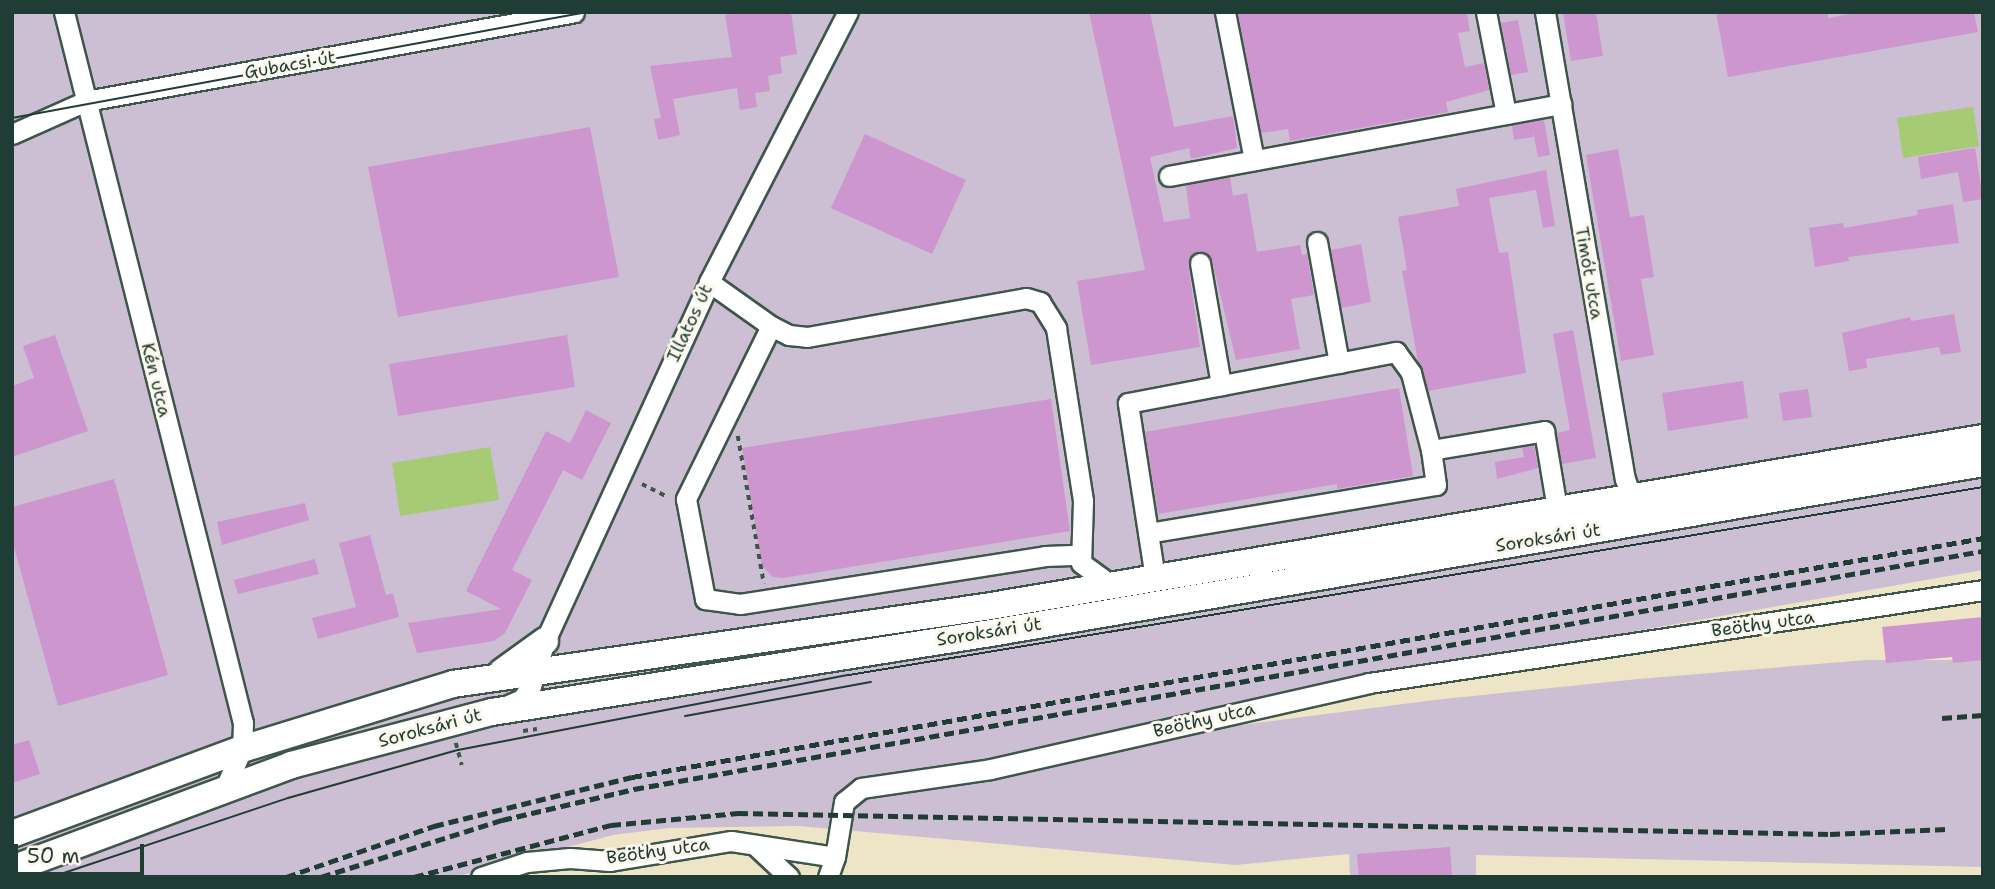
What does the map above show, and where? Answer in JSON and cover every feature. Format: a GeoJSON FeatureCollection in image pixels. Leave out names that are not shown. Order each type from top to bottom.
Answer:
{"type":"FeatureCollection","features":[{"type":"Feature","properties":{"kind":"main road","name":"Soroksári út"},"geometry":{"type":"LineString","coordinates":[[12,834],[242,749],[381,704],[492,678],[834,631],[1983,438]]}},
{"type":"Feature","properties":{"kind":"main road","name":"Soroksári út"},"geometry":{"type":"LineString","coordinates":[[15,871],[225,788],[291,765],[492,712],[1656,520],[1983,463]]}},
{"type":"Feature","properties":{"kind":"main road"},"geometry":{"type":"LineString","coordinates":[[492,678],[525,660],[545,641]]}},
{"type":"Feature","properties":{"kind":"street","name":"Kén utca"},"geometry":{"type":"LineString","coordinates":[[64,12],[243,723],[242,749],[225,788]]}},
{"type":"Feature","properties":{"kind":"street","name":"Gubacsi út"},"geometry":{"type":"LineString","coordinates":[[12,134],[86,102],[574,12]]}},
{"type":"Feature","properties":{"kind":"street","name":"Illatos út"},"geometry":{"type":"LineString","coordinates":[[492,712],[522,699],[546,669],[545,641],[709,282],[848,12]]}},
{"type":"Feature","properties":{"kind":"street"},"geometry":{"type":"LineString","coordinates":[[1225,12],[1254,160]]}},
{"type":"Feature","properties":{"kind":"street"},"geometry":{"type":"LineString","coordinates":[[1486,12],[1506,114]]}},
{"type":"Feature","properties":{"kind":"street","name":"Timót utca"},"geometry":{"type":"LineString","coordinates":[[1545,12],[1628,497]]}},
{"type":"Feature","properties":{"kind":"street"},"geometry":{"type":"LineString","coordinates":[[1169,176],[1561,104]]}},
{"type":"Feature","properties":{"kind":"street"},"geometry":{"type":"LineString","coordinates":[[1317,242],[1339,363]]}},
{"type":"Feature","properties":{"kind":"street"},"geometry":{"type":"LineString","coordinates":[[1200,263],[1221,385]]}},
{"type":"Feature","properties":{"kind":"street"},"geometry":{"type":"LineString","coordinates":[[709,282],[771,326],[789,335],[807,337],[1026,298],[1040,302],[1056,328],[1086,520],[1079,555],[1089,572],[1111,585]]}},
{"type":"Feature","properties":{"kind":"street"},"geometry":{"type":"LineString","coordinates":[[771,326],[685,499],[705,599],[740,604],[1045,556],[1079,555]]}},
{"type":"Feature","properties":{"kind":"street"},"geometry":{"type":"LineString","coordinates":[[1148,533],[1436,485],[1431,450],[1411,373],[1396,352],[1128,403],[1148,533],[1156,578]]}},
{"type":"Feature","properties":{"kind":"street"},"geometry":{"type":"LineString","coordinates":[[1431,450],[1544,431],[1557,509]]}},
{"type":"Feature","properties":{"kind":"street"},"geometry":{"type":"LineString","coordinates":[[1628,497],[1638,512],[1656,520]]}},
{"type":"Feature","properties":{"kind":"street","name":"Beöthy utca"},"geometry":{"type":"LineString","coordinates":[[481,877],[527,862],[570,858],[610,861],[711,843],[750,843],[835,857],[844,802],[861,788],[991,769],[1369,683],[1983,590]]}},
{"type":"Feature","properties":{"kind":"street"},"geometry":{"type":"LineString","coordinates":[[546,669],[576,698]]}},
{"type":"Feature","properties":{"kind":"street"},"geometry":{"type":"LineString","coordinates":[[242,749],[291,765]]}},
{"type":"Feature","properties":{"kind":"street"},"geometry":{"type":"LineString","coordinates":[[750,843],[764,851],[789,877]]}},
{"type":"Feature","properties":{"kind":"street"},"geometry":{"type":"LineString","coordinates":[[828,877],[835,857]]}},
{"type":"Feature","properties":{"kind":"path"},"geometry":{"type":"LineString","coordinates":[[737,427],[767,600]]}},
{"type":"Feature","properties":{"kind":"path"},"geometry":{"type":"LineString","coordinates":[[642,484],[687,506]]}},
{"type":"Feature","properties":{"kind":"path"},"geometry":{"type":"LineString","coordinates":[[456,743],[462,765]]}},
{"type":"Feature","properties":{"kind":"shaded area"},"geometry":{"type":"Polygon","coordinates":[[[12,12],[1983,12],[1983,570],[1301,690],[1195,731],[1434,700],[1638,679],[1866,660],[1983,660],[1983,867],[1476,855],[1476,877],[1350,877],[1349,854],[1235,865],[799,826],[669,828],[613,835],[455,877],[12,877],[12,12]]]}},
{"type":"Feature","properties":{"kind":"green space"},"geometry":{"type":"Polygon","coordinates":[[[1973,107],[1979,146],[1903,158],[1897,118],[1973,107]]]}},
{"type":"Feature","properties":{"kind":"green space"},"geometry":{"type":"Polygon","coordinates":[[[490,447],[499,500],[400,516],[392,463],[490,447]]]}},
{"type":"Feature","properties":{"kind":"building"},"geometry":{"type":"Polygon","coordinates":[[[791,12],[797,54],[780,57],[782,73],[768,76],[770,91],[755,93],[757,107],[740,110],[737,88],[673,99],[680,135],[658,140],[654,119],[661,118],[650,66],[732,57],[725,15],[791,12]]]}},
{"type":"Feature","properties":{"kind":"building"},"geometry":{"type":"Polygon","coordinates":[[[1089,12],[1150,12],[1174,127],[1233,116],[1237,148],[1191,159],[1189,148],[1150,157],[1164,222],[1190,218],[1186,185],[1230,177],[1233,196],[1247,193],[1257,252],[1300,245],[1302,255],[1307,254],[1314,295],[1291,299],[1300,349],[1236,360],[1212,260],[1199,251],[1188,264],[1200,347],[1091,365],[1077,281],[1145,270],[1089,12]]]}},
{"type":"Feature","properties":{"kind":"building"},"geometry":{"type":"Polygon","coordinates":[[[1238,12],[1467,13],[1470,31],[1458,33],[1465,67],[1484,63],[1489,90],[1446,102],[1448,112],[1290,141],[1288,129],[1261,133],[1238,12]]]}},
{"type":"Feature","properties":{"kind":"building"},"geometry":{"type":"Polygon","coordinates":[[[1563,12],[1596,12],[1603,56],[1571,61],[1563,12]]]}},
{"type":"Feature","properties":{"kind":"building"},"geometry":{"type":"Polygon","coordinates":[[[1716,12],[1828,12],[1828,18],[1861,12],[1974,12],[1978,32],[1728,77],[1716,12]]]}},
{"type":"Feature","properties":{"kind":"building"},"geometry":{"type":"Polygon","coordinates":[[[1518,20],[1528,72],[1511,75],[1501,23],[1518,20]]]}},
{"type":"Feature","properties":{"kind":"building"},"geometry":{"type":"Polygon","coordinates":[[[1544,120],[1550,155],[1538,157],[1533,132],[1533,137],[1514,140],[1512,125],[1544,120]]]}},
{"type":"Feature","properties":{"kind":"building"},"geometry":{"type":"Polygon","coordinates":[[[590,127],[619,277],[398,317],[368,167],[590,127]]]}},
{"type":"Feature","properties":{"kind":"building"},"geometry":{"type":"Polygon","coordinates":[[[865,134],[966,180],[932,254],[831,208],[865,134]]]}},
{"type":"Feature","properties":{"kind":"building"},"geometry":{"type":"Polygon","coordinates":[[[1975,148],[1983,199],[1963,202],[1958,172],[1921,179],[1918,157],[1975,148]]]}},
{"type":"Feature","properties":{"kind":"building"},"geometry":{"type":"Polygon","coordinates":[[[1618,149],[1630,217],[1644,215],[1654,277],[1641,279],[1654,355],[1621,361],[1586,155],[1618,149]]]}},
{"type":"Feature","properties":{"kind":"building"},"geometry":{"type":"Polygon","coordinates":[[[1546,170],[1555,226],[1543,228],[1536,190],[1489,198],[1499,253],[1508,252],[1526,373],[1428,391],[1418,362],[1402,271],[1407,270],[1398,217],[1459,206],[1456,189],[1546,170]]]}},
{"type":"Feature","properties":{"kind":"building"},"geometry":{"type":"Polygon","coordinates":[[[1953,204],[1959,243],[1848,257],[1849,261],[1815,267],[1809,228],[1843,223],[1844,228],[1918,215],[1917,210],[1953,204]]]}},
{"type":"Feature","properties":{"kind":"building"},"geometry":{"type":"Polygon","coordinates":[[[1361,244],[1371,302],[1341,308],[1331,250],[1361,244]]]}},
{"type":"Feature","properties":{"kind":"building"},"geometry":{"type":"Polygon","coordinates":[[[1954,314],[1961,352],[1941,355],[1939,347],[1866,359],[1867,368],[1849,371],[1842,333],[1910,317],[1911,321],[1954,314]]]}},
{"type":"Feature","properties":{"kind":"building"},"geometry":{"type":"Polygon","coordinates":[[[1573,330],[1596,458],[1562,464],[1557,433],[1570,430],[1553,334],[1573,330]]]}},
{"type":"Feature","properties":{"kind":"building"},"geometry":{"type":"Polygon","coordinates":[[[55,335],[88,431],[12,457],[12,386],[34,378],[23,346],[55,335]]]}},
{"type":"Feature","properties":{"kind":"building"},"geometry":{"type":"Polygon","coordinates":[[[567,335],[575,387],[398,416],[389,364],[567,335]]]}},
{"type":"Feature","properties":{"kind":"building"},"geometry":{"type":"Polygon","coordinates":[[[1743,381],[1748,418],[1668,431],[1662,393],[1743,381]]]}},
{"type":"Feature","properties":{"kind":"building"},"geometry":{"type":"Polygon","coordinates":[[[1399,388],[1413,476],[1337,489],[1337,484],[1158,514],[1145,432],[1399,388]]]}},
{"type":"Feature","properties":{"kind":"building"},"geometry":{"type":"Polygon","coordinates":[[[1808,389],[1812,417],[1783,421],[1779,393],[1808,389]]]}},
{"type":"Feature","properties":{"kind":"building"},"geometry":{"type":"Polygon","coordinates":[[[1051,399],[1070,531],[783,578],[773,577],[762,566],[742,448],[1051,399]]]}},
{"type":"Feature","properties":{"kind":"building"},"geometry":{"type":"Polygon","coordinates":[[[586,410],[611,423],[582,480],[563,470],[512,570],[532,580],[505,633],[494,641],[417,653],[408,623],[501,609],[466,591],[546,431],[570,443],[586,410]]]}},
{"type":"Feature","properties":{"kind":"building"},"geometry":{"type":"Polygon","coordinates":[[[1534,445],[1538,468],[1497,479],[1495,462],[1524,457],[1522,447],[1534,445]]]}},
{"type":"Feature","properties":{"kind":"building"},"geometry":{"type":"Polygon","coordinates":[[[114,479],[168,675],[58,706],[12,540],[12,507],[114,479]]]}},
{"type":"Feature","properties":{"kind":"building"},"geometry":{"type":"Polygon","coordinates":[[[305,503],[309,520],[222,545],[217,522],[305,503]]]}},
{"type":"Feature","properties":{"kind":"building"},"geometry":{"type":"Polygon","coordinates":[[[370,535],[386,595],[393,593],[399,617],[318,639],[312,618],[356,607],[339,543],[370,535]]]}},
{"type":"Feature","properties":{"kind":"building"},"geometry":{"type":"Polygon","coordinates":[[[315,559],[319,574],[238,594],[234,580],[315,559]]]}},
{"type":"Feature","properties":{"kind":"building"},"geometry":{"type":"Polygon","coordinates":[[[1983,617],[1983,660],[1953,663],[1952,657],[1886,663],[1882,627],[1983,617]]]}},
{"type":"Feature","properties":{"kind":"building"},"geometry":{"type":"Polygon","coordinates":[[[29,740],[40,774],[12,783],[12,745],[29,740]]]}},
{"type":"Feature","properties":{"kind":"building"},"geometry":{"type":"Polygon","coordinates":[[[1450,847],[1452,876],[1359,877],[1357,854],[1450,847]]]}},
{"type":"Feature","properties":{"kind":"tram line"},"geometry":{"type":"LineString","coordinates":[[12,118],[587,12]]}},
{"type":"Feature","properties":{"kind":"tram line"},"geometry":{"type":"LineString","coordinates":[[52,877],[288,798],[458,750],[849,675],[1983,487]]}},
{"type":"Feature","properties":{"kind":"tram line"},"geometry":{"type":"LineString","coordinates":[[685,716],[871,682]]}},
{"type":"Feature","properties":{"kind":"railway"},"geometry":{"type":"LineString","coordinates":[[286,877],[434,826],[632,777],[1983,538]]}},
{"type":"Feature","properties":{"kind":"railway"},"geometry":{"type":"LineString","coordinates":[[321,877],[502,820],[634,789],[1983,551]]}},
{"type":"Feature","properties":{"kind":"railway"},"geometry":{"type":"LineString","coordinates":[[1942,718],[1983,715]]}},
{"type":"Feature","properties":{"kind":"railway"},"geometry":{"type":"LineString","coordinates":[[414,877],[611,825],[738,813],[1830,834],[1947,829]]}}]}
